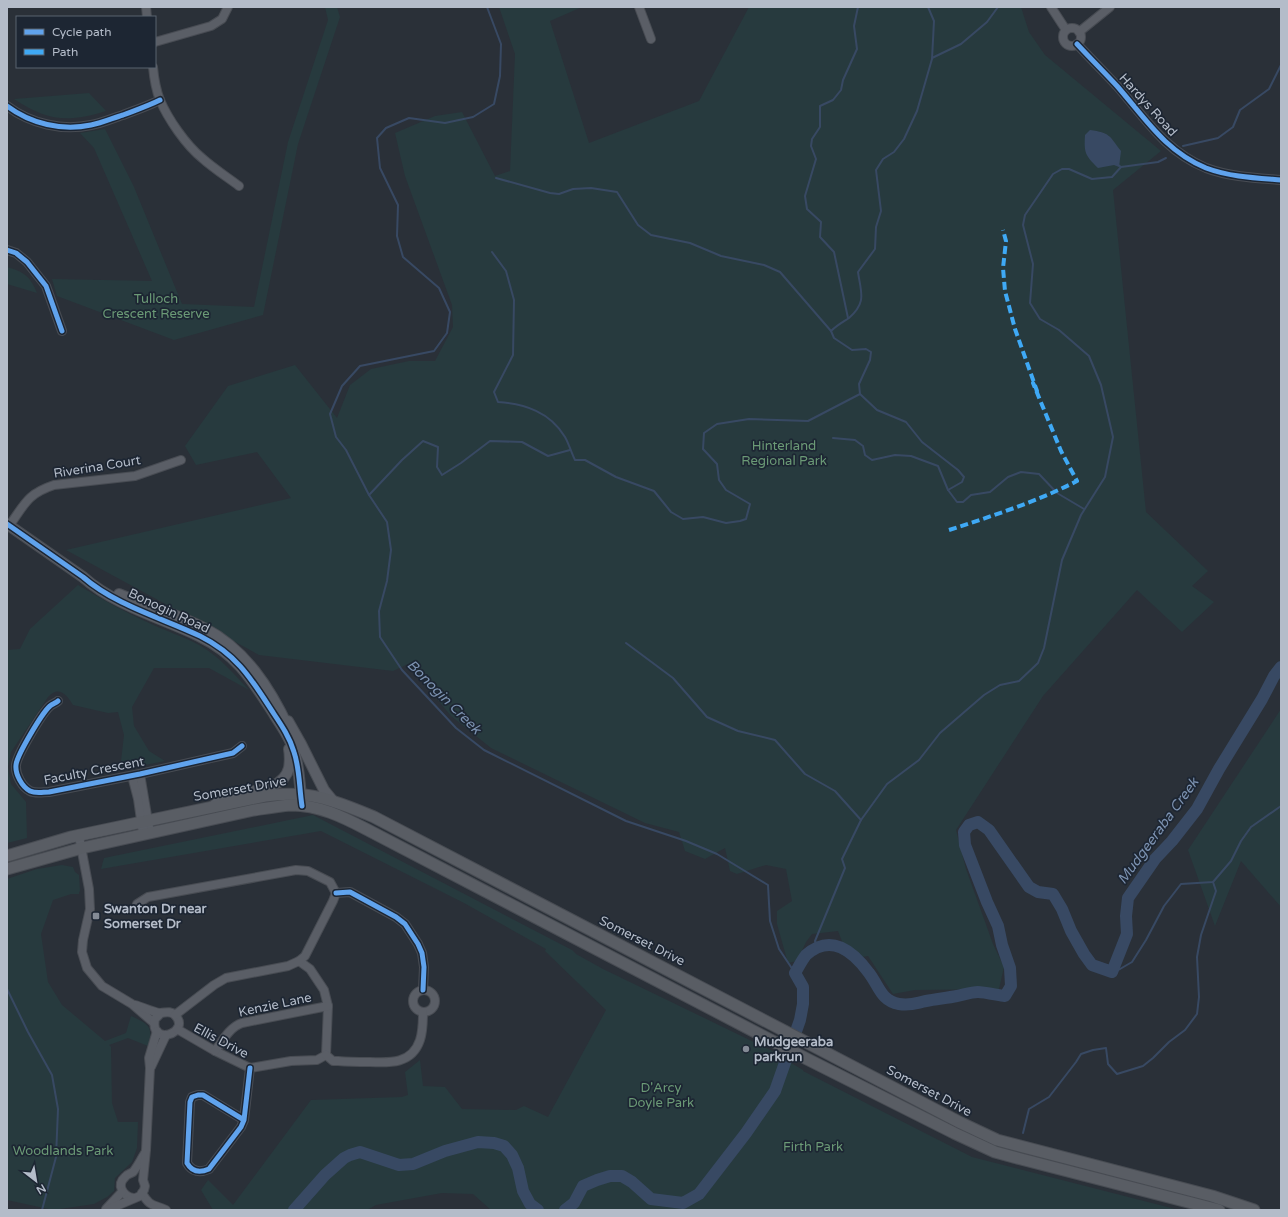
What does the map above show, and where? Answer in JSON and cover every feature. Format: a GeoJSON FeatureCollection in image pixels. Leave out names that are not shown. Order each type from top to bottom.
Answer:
{"type":"FeatureCollection","features":[{"type":"Feature","properties":{"kind":"main road","name":"Somerset Drive"},"geometry":{"type":"LineString","coordinates":[[7,856],[79,836],[144,821],[276,794],[303,794],[333,801],[374,817],[961,1124],[997,1140],[1212,1196],[1254,1210]]}},
{"type":"Feature","properties":{"kind":"main road","name":"Somerset Drive"},"geometry":{"type":"LineString","coordinates":[[7,869],[82,848],[254,810],[279,806],[302,806],[323,810],[343,817],[807,1059],[954,1133],[996,1152],[1052,1168],[1219,1210]]}},
{"type":"Feature","properties":{"kind":"main road"},"geometry":{"type":"LineString","coordinates":[[574,937],[581,925]]}},
{"type":"Feature","properties":{"kind":"street"},"geometry":{"type":"LineString","coordinates":[[156,42],[210,26],[222,19],[228,7]]}},
{"type":"Feature","properties":{"kind":"street"},"geometry":{"type":"LineString","coordinates":[[639,7],[651,39]]}},
{"type":"Feature","properties":{"kind":"street"},"geometry":{"type":"LineString","coordinates":[[1051,7],[1066,30]]}},
{"type":"Feature","properties":{"kind":"street"},"geometry":{"type":"LineString","coordinates":[[1079,32],[1110,7]]}},
{"type":"Feature","properties":{"kind":"street"},"geometry":{"type":"LineString","coordinates":[[1069,28],[1075,28],[1079,32],[1081,38],[1077,44],[1071,46],[1065,43],[1063,36],[1066,30],[1069,28]]}},
{"type":"Feature","properties":{"kind":"street","name":"Hardys Road"},"geometry":{"type":"LineString","coordinates":[[1077,44],[1117,87],[1151,127],[1167,143],[1187,159],[1207,168],[1231,175],[1281,180]]}},
{"type":"Feature","properties":{"kind":"street"},"geometry":{"type":"LineString","coordinates":[[153,68],[160,100],[175,126],[196,153],[208,164],[239,186]]}},
{"type":"Feature","properties":{"kind":"street"},"geometry":{"type":"LineString","coordinates":[[7,106],[22,116],[37,122],[72,127],[92,125],[149,106],[160,100]]}},
{"type":"Feature","properties":{"kind":"street"},"geometry":{"type":"LineString","coordinates":[[7,250],[16,253],[27,262],[46,286],[62,331]]}},
{"type":"Feature","properties":{"kind":"street","name":"Riverina Court"},"geometry":{"type":"LineString","coordinates":[[8,525],[30,497],[43,489],[54,485],[135,476],[181,460]]}},
{"type":"Feature","properties":{"kind":"street","name":"Bonogin Road"},"geometry":{"type":"LineString","coordinates":[[8,525],[83,577],[92,585],[148,614],[200,636],[214,644],[244,669],[280,717]]}},
{"type":"Feature","properties":{"kind":"street","name":"Bonogin Road"},"geometry":{"type":"LineString","coordinates":[[83,577],[121,595],[168,612],[205,628],[232,646],[253,668],[280,717],[294,751],[299,770],[303,794],[302,806]]}},
{"type":"Feature","properties":{"kind":"street"},"geometry":{"type":"LineString","coordinates":[[168,612],[167,616],[169,619],[205,635],[214,644]]}},
{"type":"Feature","properties":{"kind":"street","name":"Faculty Crescent"},"geometry":{"type":"LineString","coordinates":[[58,701],[50,706],[44,714],[17,760],[17,772],[22,783],[30,791],[36,793],[49,792],[136,775],[233,753],[242,746]]}},
{"type":"Feature","properties":{"kind":"street"},"geometry":{"type":"LineString","coordinates":[[280,717],[296,734],[324,790],[333,801]]}},
{"type":"Feature","properties":{"kind":"street"},"geometry":{"type":"LineString","coordinates":[[212,807],[224,798],[272,787],[281,782],[286,776],[290,764],[290,754],[280,717]]}},
{"type":"Feature","properties":{"kind":"street"},"geometry":{"type":"LineString","coordinates":[[136,775],[138,799],[146,834]]}},
{"type":"Feature","properties":{"kind":"street"},"geometry":{"type":"LineString","coordinates":[[79,836],[89,889],[90,910],[83,940],[82,952],[88,968],[102,986],[132,1004],[156,1027],[161,1034],[166,1035],[174,1033],[177,1029],[178,1022],[175,1016],[170,1012],[161,1013],[132,1004]]}},
{"type":"Feature","properties":{"kind":"street"},"geometry":{"type":"LineString","coordinates":[[138,904],[148,897],[296,870],[308,871],[330,882],[336,893],[305,956],[299,961],[288,966],[226,978],[214,985],[175,1016]]}},
{"type":"Feature","properties":{"kind":"street"},"geometry":{"type":"LineString","coordinates":[[336,893],[350,892],[396,917],[405,924],[422,953],[424,967],[423,990]]}},
{"type":"Feature","properties":{"kind":"street"},"geometry":{"type":"LineString","coordinates":[[299,961],[310,969],[324,990],[328,1006],[326,1055],[333,1060],[389,1063],[403,1060],[411,1053],[420,1041],[423,1012]]}},
{"type":"Feature","properties":{"kind":"street"},"geometry":{"type":"LineString","coordinates":[[428,990],[433,995],[435,1002],[432,1008],[427,1012],[423,1012],[416,1009],[412,1002],[414,995],[417,992],[428,990]]}},
{"type":"Feature","properties":{"kind":"street","name":"Kenzie Lane"},"geometry":{"type":"LineString","coordinates":[[215,1051],[232,1029],[242,1023],[328,1006]]}},
{"type":"Feature","properties":{"kind":"street"},"geometry":{"type":"LineString","coordinates":[[107,1210],[136,1197],[142,1193],[145,1186],[143,1180],[146,1150],[150,1068],[149,1058],[156,1027],[155,1019],[161,1013]]}},
{"type":"Feature","properties":{"kind":"street","name":"Ellis Drive"},"geometry":{"type":"LineString","coordinates":[[177,1029],[215,1051],[250,1068],[291,1061],[317,1060],[326,1055]]}},
{"type":"Feature","properties":{"kind":"street"},"geometry":{"type":"LineString","coordinates":[[150,1068],[166,1035]]}},
{"type":"Feature","properties":{"kind":"street"},"geometry":{"type":"LineString","coordinates":[[244,1120],[203,1095],[192,1097],[190,1102],[187,1163],[197,1175],[209,1170],[241,1127],[244,1120],[250,1068]]}},
{"type":"Feature","properties":{"kind":"street"},"geometry":{"type":"LineString","coordinates":[[107,1210],[122,1192],[122,1181],[127,1175],[131,1174],[146,1150]]}},
{"type":"Feature","properties":{"kind":"street"},"geometry":{"type":"LineString","coordinates":[[131,1174],[138,1175],[143,1180]]}},
{"type":"Feature","properties":{"kind":"street"},"geometry":{"type":"LineString","coordinates":[[122,1192],[133,1198]]}},
{"type":"Feature","properties":{"kind":"street"},"geometry":{"type":"LineString","coordinates":[[142,1193],[154,1207],[166,1210]]}},
{"type":"Feature","properties":{"kind":"green space","name":"Tulloch Crescent Reserve"},"geometry":{"type":"Polygon","coordinates":[[[325,7],[337,7],[340,17],[298,144],[263,315],[174,340],[57,296],[52,279],[152,281],[94,148],[80,133],[105,129],[134,187],[182,304],[254,307],[288,142],[328,20],[325,7]]]}},
{"type":"Feature","properties":{"kind":"green space","name":"Hinterland Regional Park"},"geometry":{"type":"Polygon","coordinates":[[[499,7],[582,7],[550,21],[589,143],[699,101],[749,7],[1021,7],[1029,32],[1045,55],[1161,151],[1113,190],[1146,512],[1208,571],[1192,586],[1214,602],[1182,632],[1137,590],[1043,696],[956,830],[966,869],[993,944],[1004,967],[999,989],[915,990],[893,994],[868,956],[849,959],[838,931],[812,934],[806,942],[797,961],[788,963],[777,924],[777,911],[792,901],[786,869],[766,865],[737,874],[730,871],[725,848],[705,859],[685,851],[679,832],[645,823],[491,748],[451,716],[408,664],[393,671],[259,655],[66,550],[291,498],[257,452],[196,465],[185,446],[228,386],[295,365],[337,418],[350,385],[371,369],[409,361],[435,361],[453,327],[452,305],[405,176],[395,133],[435,116],[462,112],[495,176],[510,171],[515,54],[499,7]]]}},
{"type":"Feature","properties":{"kind":"green space"},"geometry":{"type":"Polygon","coordinates":[[[89,93],[106,111],[80,117],[58,118],[37,112],[14,99],[89,93]]]}},
{"type":"Feature","properties":{"kind":"green space"},"geometry":{"type":"Polygon","coordinates":[[[7,267],[26,276],[32,282],[37,293],[7,284],[7,267]]]}},
{"type":"Feature","properties":{"kind":"green space"},"geometry":{"type":"Polygon","coordinates":[[[78,585],[155,626],[187,639],[206,649],[226,666],[249,690],[209,668],[154,668],[132,707],[134,726],[149,751],[165,761],[120,770],[124,735],[118,712],[108,713],[73,705],[62,693],[52,693],[11,752],[8,767],[11,784],[26,802],[27,838],[7,843],[7,650],[20,649],[30,629],[78,585]]]}},
{"type":"Feature","properties":{"kind":"green space"},"geometry":{"type":"Polygon","coordinates":[[[1281,709],[1281,907],[1241,861],[1215,926],[1188,850],[1281,709]]]}},
{"type":"Feature","properties":{"kind":"green space"},"geometry":{"type":"Polygon","coordinates":[[[313,815],[572,950],[576,954],[603,969],[787,1058],[786,1060],[803,1071],[972,1157],[1179,1210],[491,1210],[473,1194],[442,1193],[376,1205],[367,1210],[213,1210],[201,1190],[208,1180],[233,1205],[311,1100],[402,1097],[408,1095],[405,1072],[420,1060],[423,1086],[445,1087],[462,1109],[516,1110],[524,1106],[548,1117],[606,1010],[545,951],[546,949],[464,903],[321,831],[101,869],[104,858],[313,815]]]}},
{"type":"Feature","properties":{"kind":"green space","name":"Woodlands Park"},"geometry":{"type":"Polygon","coordinates":[[[62,865],[73,867],[75,872],[79,875],[80,891],[79,894],[71,894],[53,900],[41,934],[48,982],[62,1005],[105,1041],[126,1033],[131,1016],[142,1021],[148,1026],[150,1030],[150,1039],[148,1046],[128,1038],[109,1045],[111,1047],[112,1103],[118,1122],[138,1122],[137,1148],[132,1162],[115,1178],[114,1191],[107,1197],[94,1204],[53,1210],[7,1200],[7,879],[37,869],[62,865]]]}},
{"type":"Feature","properties":{"kind":"water"},"geometry":{"type":"Polygon","coordinates":[[[1090,130],[1102,132],[1114,141],[1121,151],[1119,167],[1114,165],[1098,168],[1090,160],[1085,150],[1085,135],[1090,130]]]}},
{"type":"Feature","properties":{"kind":"waterway","name":"Bonogin Creek"},"geometry":{"type":"LineString","coordinates":[[487,7],[501,44],[500,76],[494,104],[473,117],[445,123],[409,118],[386,128],[377,138],[380,168],[398,205],[397,236],[403,257],[439,288],[450,312],[447,333],[434,351],[360,366],[342,386],[330,414],[336,437],[346,450],[369,495],[387,522],[391,550],[387,581],[379,611],[380,637],[402,670],[456,728],[484,750],[626,821],[686,841],[717,854],[768,885],[770,921],[779,949],[795,973]]}},
{"type":"Feature","properties":{"kind":"waterway"},"geometry":{"type":"LineString","coordinates":[[848,318],[834,252],[820,237],[821,222],[807,209],[805,196],[816,159],[811,146],[812,139],[820,127],[820,106],[833,100],[841,90],[843,80],[857,49],[854,26],[858,7]]}},
{"type":"Feature","properties":{"kind":"waterway"},"geometry":{"type":"LineString","coordinates":[[831,331],[849,318],[861,302],[858,272],[875,249],[876,227],[881,211],[876,170],[883,159],[894,152],[904,139],[917,111],[932,59],[934,21],[928,7]]}},
{"type":"Feature","properties":{"kind":"waterway"},"geometry":{"type":"LineString","coordinates":[[932,58],[961,44],[987,22],[998,7]]}},
{"type":"Feature","properties":{"kind":"waterway"},"geometry":{"type":"LineString","coordinates":[[1183,146],[1218,138],[1233,127],[1240,110],[1269,89],[1281,65]]}},
{"type":"Feature","properties":{"kind":"waterway"},"geometry":{"type":"LineString","coordinates":[[1117,164],[1121,167],[1158,162],[1166,158]]}},
{"type":"Feature","properties":{"kind":"waterway"},"geometry":{"type":"LineString","coordinates":[[818,948],[815,941],[845,868],[842,859],[861,820],[887,784],[919,760],[940,733],[984,695],[1000,685],[1019,681],[1038,663],[1044,648],[1062,560],[1081,515],[1105,477],[1113,437],[1101,385],[1089,356],[1059,330],[1040,319],[1030,303],[1033,264],[1023,225],[1025,215],[1053,174],[1062,169],[1069,169],[1092,179],[1112,177],[1121,167]]}},
{"type":"Feature","properties":{"kind":"waterway"},"geometry":{"type":"LineString","coordinates":[[496,178],[550,193],[559,194],[573,189],[591,188],[617,192],[638,225],[651,235],[690,243],[721,256],[764,265],[780,272],[831,331],[834,338],[852,350],[866,349],[871,352],[870,360],[859,384],[860,394],[877,410],[906,422],[922,442],[958,470],[964,477],[962,482],[948,490]]}},
{"type":"Feature","properties":{"kind":"waterway"},"geometry":{"type":"LineString","coordinates":[[492,252],[506,271],[514,300],[513,355],[494,392],[498,402],[527,407],[544,415],[559,428],[568,442],[575,460],[585,460],[616,477],[654,491],[671,512],[683,519],[703,517],[726,523],[740,521],[746,519],[750,504],[726,490],[719,480],[717,464],[703,449],[704,433],[717,424],[749,419],[808,421],[860,394]]}},
{"type":"Feature","properties":{"kind":"waterway"},"geometry":{"type":"LineString","coordinates":[[833,438],[855,440],[863,446],[865,455],[872,460],[895,455],[911,456],[938,466],[948,490],[957,502],[963,502],[971,495],[990,492],[1008,477],[1021,472],[1039,474],[1057,493],[1084,509]]}},
{"type":"Feature","properties":{"kind":"waterway"},"geometry":{"type":"LineString","coordinates":[[369,495],[402,460],[423,441],[438,447],[437,467],[442,475],[490,441],[522,442],[548,456],[570,450]]}},
{"type":"Feature","properties":{"kind":"waterway"},"geometry":{"type":"LineString","coordinates":[[626,643],[673,678],[707,717],[738,731],[775,740],[805,774],[835,791],[861,820]]}},
{"type":"Feature","properties":{"kind":"waterway","name":"Mudgeeraba Creek"},"geometry":{"type":"LineString","coordinates":[[565,1210],[574,1203],[583,1186],[610,1176],[622,1176],[632,1182],[651,1199],[683,1203],[699,1194],[746,1133],[775,1091],[800,1020],[803,1004],[803,987],[795,973],[806,955],[815,949],[824,945],[833,945],[849,952],[863,965],[884,996],[888,1000],[899,1004],[907,1005],[975,992],[1005,996],[1011,986],[1010,968],[1002,945],[998,926],[965,845],[964,832],[969,825],[978,822],[989,830],[1029,887],[1038,892],[1053,894],[1062,909],[1071,931],[1092,965],[1112,972],[1127,934],[1126,916],[1128,898],[1155,859],[1172,841],[1197,809],[1274,676],[1281,667]]}},
{"type":"Feature","properties":{"kind":"waterway"},"geometry":{"type":"LineString","coordinates":[[1112,972],[1132,962],[1146,940],[1164,906],[1181,884],[1213,882],[1231,861],[1241,841],[1251,827],[1281,806]]}},
{"type":"Feature","properties":{"kind":"waterway"},"geometry":{"type":"LineString","coordinates":[[1023,1133],[1029,1109],[1049,1097],[1081,1054],[1106,1048],[1108,1064],[1117,1074],[1143,1066],[1169,1042],[1185,1030],[1197,1014],[1199,997],[1197,957],[1201,935],[1216,891],[1213,882]]}},
{"type":"Feature","properties":{"kind":"waterway"},"geometry":{"type":"LineString","coordinates":[[7,989],[28,1032],[52,1075],[58,1109],[56,1157],[42,1210]]}},
{"type":"Feature","properties":{"kind":"waterway","name":"Mudgeeraba Creek"},"geometry":{"type":"LineString","coordinates":[[294,1210],[325,1175],[344,1158],[350,1155],[360,1152],[399,1165],[413,1164],[445,1151],[478,1142],[494,1143],[504,1146],[512,1155],[518,1168],[523,1191],[530,1204],[538,1210]]}},
{"type":"Feature","properties":{"kind":"marked path"},"geometry":{"type":"LineString","coordinates":[[949,530],[1030,502],[1077,481],[1061,451],[1033,383],[1037,391],[1015,329],[1005,291],[1003,268],[1006,241],[1003,230]]}},
{"type":"Feature","properties":{"kind":"cycle path"},"geometry":{"type":"LineString","coordinates":[[1077,44],[1117,86],[1157,133],[1179,153],[1192,161],[1215,171],[1243,177],[1281,180]]}},
{"type":"Feature","properties":{"kind":"cycle path"},"geometry":{"type":"LineString","coordinates":[[7,106],[36,122],[58,126],[80,127],[99,123],[123,115],[160,100]]}},
{"type":"Feature","properties":{"kind":"cycle path"},"geometry":{"type":"LineString","coordinates":[[7,250],[16,253],[27,262],[46,286],[62,331]]}},
{"type":"Feature","properties":{"kind":"cycle path"},"geometry":{"type":"LineString","coordinates":[[7,524],[109,596],[200,636],[213,643],[234,660],[251,679],[283,728],[290,742],[297,765],[302,806]]}},
{"type":"Feature","properties":{"kind":"cycle path"},"geometry":{"type":"LineString","coordinates":[[58,701],[50,706],[41,717],[30,734],[17,760],[16,769],[18,776],[24,787],[32,792],[49,792],[140,774],[233,753],[242,746]]}},
{"type":"Feature","properties":{"kind":"cycle path"},"geometry":{"type":"LineString","coordinates":[[336,893],[350,892],[396,917],[405,924],[422,953],[424,967],[423,990]]}},
{"type":"Feature","properties":{"kind":"cycle path"},"geometry":{"type":"LineString","coordinates":[[244,1120],[203,1095],[192,1097],[190,1102],[187,1163],[189,1166],[196,1171],[209,1169],[241,1127],[244,1120],[250,1068]]}},
{"type":"Feature","properties":{"kind":"place","name":"Swanton Dr near Somerset Dr"},"geometry":{"type":"Point","coordinates":[96,916]}},
{"type":"Feature","properties":{"kind":"place","name":"Mudgeeraba parkrun"},"geometry":{"type":"Point","coordinates":[746,1049]}},
{"type":"Feature","properties":{"kind":"park label","name":"D'Arcy Doyle Park"},"geometry":{"type":"Point","coordinates":[661,1096]}},
{"type":"Feature","properties":{"kind":"park label","name":"Firth Park"},"geometry":{"type":"Point","coordinates":[813,1147]}}]}
